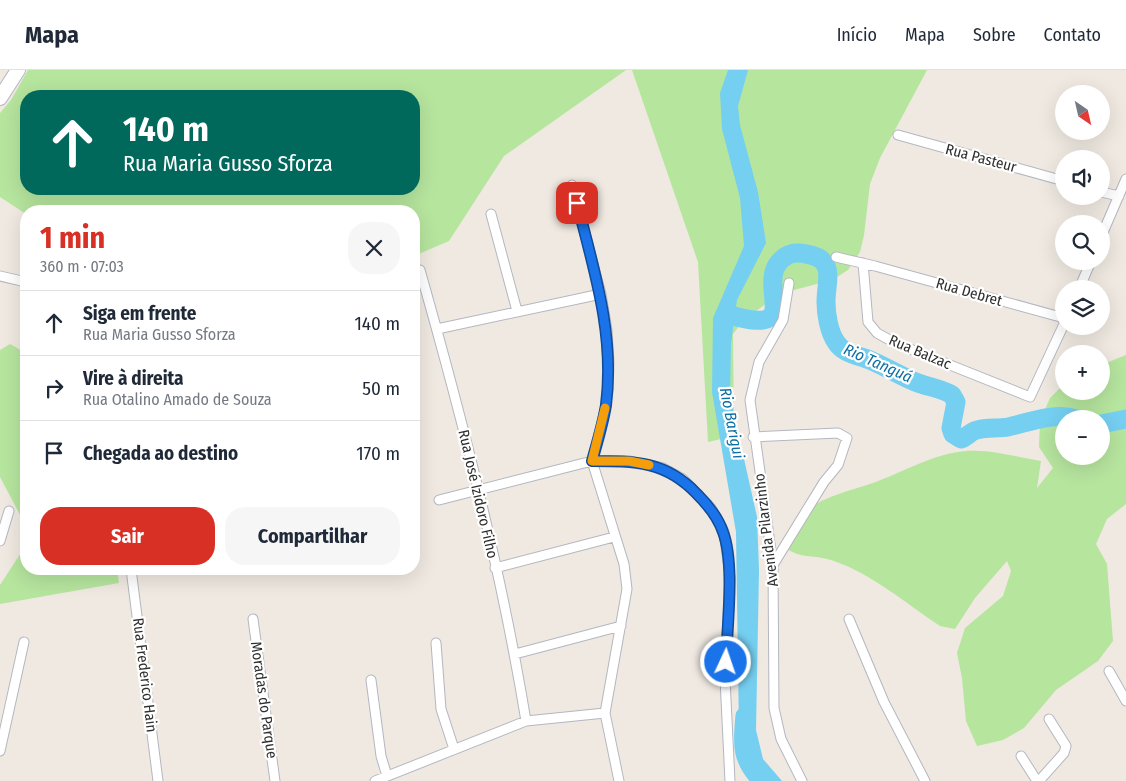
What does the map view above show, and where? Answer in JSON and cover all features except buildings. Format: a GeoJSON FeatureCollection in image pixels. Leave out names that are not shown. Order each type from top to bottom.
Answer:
{"type":"FeatureCollection","features":[{"type":"Feature","properties":{"kind":"main road"},"geometry":{"type":"LineString","coordinates":[[0,98],[18,70]]}},
{"type":"Feature","properties":{"kind":"street","name":"Rua Pasteur"},"geometry":{"type":"LineString","coordinates":[[898,135],[1055,179]]}},
{"type":"Feature","properties":{"kind":"street"},"geometry":{"type":"LineString","coordinates":[[1110,216],[1126,180]]}},
{"type":"Feature","properties":{"kind":"street"},"geometry":{"type":"LineString","coordinates":[[572,185],[601,294],[607,330],[606,406],[592,461],[614,537],[624,564],[628,590],[605,713],[619,781]]}},
{"type":"Feature","properties":{"kind":"street"},"geometry":{"type":"LineString","coordinates":[[1110,194],[1119,196]]}},
{"type":"Feature","properties":{"kind":"street"},"geometry":{"type":"LineString","coordinates":[[491,214],[517,311]]}},
{"type":"Feature","properties":{"kind":"street","name":"Rua Debret"},"geometry":{"type":"LineString","coordinates":[[836,258],[875,266],[1055,316]]}},
{"type":"Feature","properties":{"kind":"street","name":"Rua Balzac"},"geometry":{"type":"LineString","coordinates":[[863,263],[868,322],[877,333],[895,343],[1030,397],[1059,335]]}},
{"type":"Feature","properties":{"kind":"street","name":"Rua José Izidoro Filho"},"geometry":{"type":"LineString","coordinates":[[420,270],[437,328],[478,490],[515,654],[526,721]]}},
{"type":"Feature","properties":{"kind":"street"},"geometry":{"type":"LineString","coordinates":[[0,276],[20,281]]}},
{"type":"Feature","properties":{"kind":"street","name":"Avenida Pilarzinho"},"geometry":{"type":"LineString","coordinates":[[789,283],[783,320],[759,362],[750,400],[773,565],[774,708],[781,739],[802,781]]}},
{"type":"Feature","properties":{"kind":"street"},"geometry":{"type":"LineString","coordinates":[[437,328],[601,294]]}},
{"type":"Feature","properties":{"kind":"street"},"geometry":{"type":"LineString","coordinates":[[754,436],[838,433],[847,438],[838,465],[824,482],[773,565]]}},
{"type":"Feature","properties":{"kind":"street"},"geometry":{"type":"LineString","coordinates":[[439,500],[592,461],[629,461],[663,468],[683,479],[706,502],[724,532],[730,577],[725,678],[730,781]]}},
{"type":"Feature","properties":{"kind":"street"},"geometry":{"type":"LineString","coordinates":[[0,539],[9,511]]}},
{"type":"Feature","properties":{"kind":"street"},"geometry":{"type":"LineString","coordinates":[[495,568],[614,537]]}},
{"type":"Feature","properties":{"kind":"street","name":"Rua Frederico Hain"},"geometry":{"type":"LineString","coordinates":[[132,575],[158,781]]}},
{"type":"Feature","properties":{"kind":"street","name":"Moradas do Parque"},"geometry":{"type":"LineString","coordinates":[[253,619],[275,781]]}},
{"type":"Feature","properties":{"kind":"street"},"geometry":{"type":"LineString","coordinates":[[849,619],[884,702],[925,781]]}},
{"type":"Feature","properties":{"kind":"street"},"geometry":{"type":"LineString","coordinates":[[515,654],[621,626]]}},
{"type":"Feature","properties":{"kind":"street"},"geometry":{"type":"LineString","coordinates":[[0,751],[24,642]]}},
{"type":"Feature","properties":{"kind":"street"},"geometry":{"type":"LineString","coordinates":[[436,643],[441,709],[454,749]]}},
{"type":"Feature","properties":{"kind":"street"},"geometry":{"type":"LineString","coordinates":[[1109,671],[1126,701]]}},
{"type":"Feature","properties":{"kind":"street"},"geometry":{"type":"LineString","coordinates":[[371,680],[382,756],[387,776]]}},
{"type":"Feature","properties":{"kind":"street"},"geometry":{"type":"LineString","coordinates":[[375,781],[526,721],[605,713]]}},
{"type":"Feature","properties":{"kind":"street"},"geometry":{"type":"LineString","coordinates":[[1021,756],[1038,781],[1064,753],[1066,746],[1049,719]]}},
{"type":"Feature","properties":{"kind":"green space"},"geometry":{"type":"Polygon","coordinates":[[[28,70],[626,70],[504,156],[449,241],[420,253],[420,205],[20,205],[20,210],[0,197],[0,113],[11,100],[28,70]]]}},
{"type":"Feature","properties":{"kind":"green space"},"geometry":{"type":"Polygon","coordinates":[[[632,70],[927,70],[880,158],[870,184],[860,252],[848,270],[832,280],[794,290],[774,298],[744,320],[733,334],[734,436],[708,442],[698,262],[632,70]]]}},
{"type":"Feature","properties":{"kind":"green space"},"geometry":{"type":"Polygon","coordinates":[[[10,344],[20,350],[20,515],[0,477],[0,350],[10,344]]]}},
{"type":"Feature","properties":{"kind":"green space"},"geometry":{"type":"Polygon","coordinates":[[[1126,355],[1126,504],[1107,519],[1096,544],[1107,564],[1113,641],[1098,661],[1056,690],[1024,728],[1003,740],[977,746],[966,721],[962,678],[957,653],[965,628],[1003,596],[1011,571],[1007,561],[975,598],[955,629],[940,626],[876,581],[848,567],[834,561],[793,552],[781,543],[789,529],[807,510],[815,505],[839,494],[873,483],[941,456],[954,453],[984,451],[1041,461],[1037,488],[1053,468],[1039,447],[1040,421],[1050,398],[1055,393],[1055,400],[1110,400],[1110,361],[1126,355]]]}},
{"type":"Feature","properties":{"kind":"green space"},"geometry":{"type":"Polygon","coordinates":[[[20,554],[20,575],[118,575],[119,583],[0,604],[0,585],[20,554]]]}},
{"type":"Feature","properties":{"kind":"water"},"geometry":{"type":"Polygon","coordinates":[[[728,70],[748,70],[738,106],[740,125],[758,192],[766,243],[737,300],[731,343],[730,396],[757,517],[759,570],[756,730],[763,759],[782,781],[767,781],[749,763],[739,731],[736,532],[712,392],[713,318],[744,246],[740,198],[722,129],[720,93],[728,70]]]}},
{"type":"Feature","properties":{"kind":"waterway","name":"Rio Tanguá"},"geometry":{"type":"LineString","coordinates":[[730,315],[753,320],[766,319],[773,314],[774,270],[781,260],[790,254],[796,253],[816,257],[822,261],[828,272],[827,317],[831,333],[839,346],[847,352],[872,361],[913,381],[952,395],[956,402],[951,428],[953,434],[961,439],[977,430],[1008,427],[1042,418],[1055,417]]}},
{"type":"Feature","properties":{"kind":"waterway","name":"Rio Tanguá"},"geometry":{"type":"LineString","coordinates":[[1110,422],[1126,419]]}},
{"type":"Feature","properties":{"kind":"waterway","name":"Rio Barigui"},"geometry":{"type":"LineString","coordinates":[[745,716],[744,751],[750,766],[762,781]]}},
{"type":"Feature","properties":{"kind":"slow traffic"},"geometry":{"type":"LineString","coordinates":[[605,408],[592,461],[629,461],[649,465]]}},
{"type":"Feature","properties":{"kind":"route"},"geometry":{"type":"LineString","coordinates":[[577,203],[601,294],[607,330],[606,406],[592,461],[629,461],[663,468],[683,479],[711,508],[724,532],[730,577],[726,662]]}}]}
